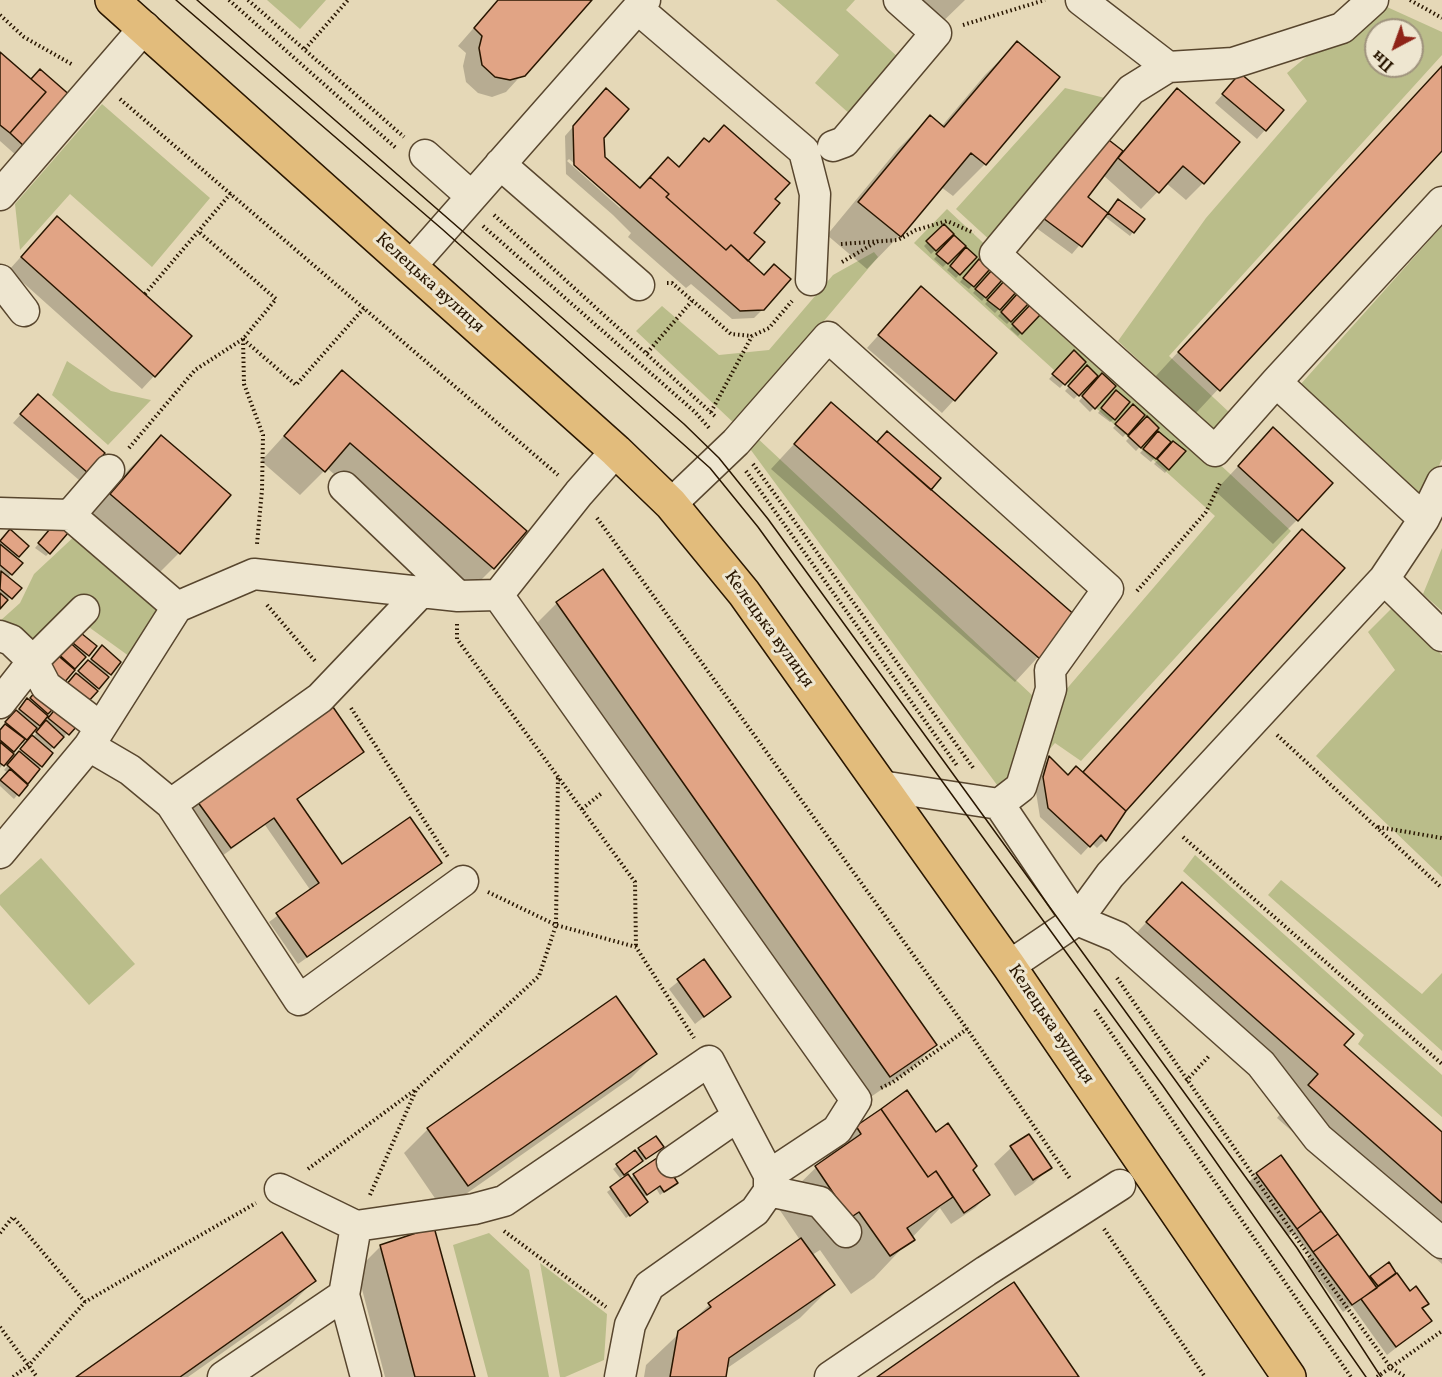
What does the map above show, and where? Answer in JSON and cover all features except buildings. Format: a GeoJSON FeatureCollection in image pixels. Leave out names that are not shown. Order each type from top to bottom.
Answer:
{"type":"FeatureCollection","features":[{"type":"Feature","properties":{"kind":"main road","name":"Келецька вулиця"},"geometry":{"type":"LineString","coordinates":[[112,0],[145,27],[616,451],[671,504],[744,593],[1010,966],[1279,1374]]}},
{"type":"Feature","properties":{"kind":"lane"},"geometry":{"type":"LineString","coordinates":[[833,146],[844,142],[936,33],[899,0]]}},
{"type":"Feature","properties":{"kind":"lane"},"geometry":{"type":"LineString","coordinates":[[1081,0],[1168,67]]}},
{"type":"Feature","properties":{"kind":"lane"},"geometry":{"type":"LineString","coordinates":[[1373,0],[1341,28],[1233,63],[1168,67],[1131,90],[995,254],[1215,452],[1276,382],[1442,202]]}},
{"type":"Feature","properties":{"kind":"lane"},"geometry":{"type":"LineString","coordinates":[[410,267],[642,4],[804,151],[815,195],[811,280]]}},
{"type":"Feature","properties":{"kind":"lane"},"geometry":{"type":"LineString","coordinates":[[4,183],[99,81],[145,27]]}},
{"type":"Feature","properties":{"kind":"lane"},"geometry":{"type":"LineString","coordinates":[[412,153],[467,201]]}},
{"type":"Feature","properties":{"kind":"lane"},"geometry":{"type":"LineString","coordinates":[[500,164],[639,285]]}},
{"type":"Feature","properties":{"kind":"lane"},"geometry":{"type":"LineString","coordinates":[[0,280],[24,311]]}},
{"type":"Feature","properties":{"kind":"lane"},"geometry":{"type":"LineString","coordinates":[[671,504],[732,446],[828,337],[1108,588],[1050,670],[1051,689],[1021,787],[991,803],[881,786]]}},
{"type":"Feature","properties":{"kind":"lane"},"geometry":{"type":"LineString","coordinates":[[1276,382],[1424,519]]}},
{"type":"Feature","properties":{"kind":"lane"},"geometry":{"type":"LineString","coordinates":[[0,853],[95,737],[177,607],[249,576],[458,596],[498,595],[616,451]]}},
{"type":"Feature","properties":{"kind":"lane"},"geometry":{"type":"LineString","coordinates":[[70,515],[110,470]]}},
{"type":"Feature","properties":{"kind":"lane"},"geometry":{"type":"LineString","coordinates":[[1010,966],[1077,920],[1110,875],[1384,579],[1424,519],[1442,482]]}},
{"type":"Feature","properties":{"kind":"lane"},"geometry":{"type":"LineString","coordinates":[[344,487],[458,596]]}},
{"type":"Feature","properties":{"kind":"lane"},"geometry":{"type":"LineString","coordinates":[[0,513],[70,515],[177,607]]}},
{"type":"Feature","properties":{"kind":"lane"},"geometry":{"type":"LineString","coordinates":[[1384,579],[1442,636]]}},
{"type":"Feature","properties":{"kind":"lane"},"geometry":{"type":"LineString","coordinates":[[171,804],[320,699],[420,592]]}},
{"type":"Feature","properties":{"kind":"lane"},"geometry":{"type":"LineString","coordinates":[[498,595],[856,1100],[837,1130],[769,1183],[755,1211],[649,1286],[630,1325],[620,1377]]}},
{"type":"Feature","properties":{"kind":"lane"},"geometry":{"type":"LineString","coordinates":[[0,703],[33,661],[84,610]]}},
{"type":"Feature","properties":{"kind":"lane"},"geometry":{"type":"LineString","coordinates":[[0,636],[11,640],[33,661],[46,686],[95,737],[171,804],[299,1000],[463,880]]}},
{"type":"Feature","properties":{"kind":"lane"},"geometry":{"type":"LineString","coordinates":[[991,803],[1077,920],[1118,937],[1126,944],[1261,1064],[1318,1138],[1442,1243]]}},
{"type":"Feature","properties":{"kind":"lane"},"geometry":{"type":"LineString","coordinates":[[280,1189],[356,1226],[474,1209],[504,1201],[709,1061],[769,1183],[820,1202],[846,1232]]}},
{"type":"Feature","properties":{"kind":"lane"},"geometry":{"type":"LineString","coordinates":[[672,1162],[738,1116]]}},
{"type":"Feature","properties":{"kind":"lane"},"geometry":{"type":"LineString","coordinates":[[830,1377],[986,1271],[1120,1185]]}},
{"type":"Feature","properties":{"kind":"lane"},"geometry":{"type":"LineString","coordinates":[[356,1226],[344,1295],[366,1377]]}},
{"type":"Feature","properties":{"kind":"lane"},"geometry":{"type":"LineString","coordinates":[[223,1377],[344,1295]]}},
{"type":"Feature","properties":{"kind":"path"},"geometry":{"type":"LineString","coordinates":[[229,0],[412,153]]}},
{"type":"Feature","properties":{"kind":"path"},"geometry":{"type":"LineString","coordinates":[[248,0],[305,49],[412,153]]}},
{"type":"Feature","properties":{"kind":"path"},"geometry":{"type":"LineString","coordinates":[[305,49],[348,0]]}},
{"type":"Feature","properties":{"kind":"path"},"geometry":{"type":"LineString","coordinates":[[936,33],[1045,0]]}},
{"type":"Feature","properties":{"kind":"path"},"geometry":{"type":"LineString","coordinates":[[1410,0],[1442,18]]}},
{"type":"Feature","properties":{"kind":"path"},"geometry":{"type":"LineString","coordinates":[[0,15],[24,36],[99,81],[579,494],[967,1029],[1205,1377]]}},
{"type":"Feature","properties":{"kind":"path"},"geometry":{"type":"LineString","coordinates":[[145,294],[231,193]]}},
{"type":"Feature","properties":{"kind":"path"},"geometry":{"type":"LineString","coordinates":[[467,201],[647,353],[711,412],[778,511],[991,803]]}},
{"type":"Feature","properties":{"kind":"path"},"geometry":{"type":"LineString","coordinates":[[467,201],[732,446],[785,506],[991,803]]}},
{"type":"Feature","properties":{"kind":"path"},"geometry":{"type":"LineString","coordinates":[[813,246],[898,240],[916,230],[947,220]]}},
{"type":"Feature","properties":{"kind":"path"},"geometry":{"type":"LineString","coordinates":[[110,470],[195,370],[243,339],[276,299],[198,231]]}},
{"type":"Feature","properties":{"kind":"path"},"geometry":{"type":"LineString","coordinates":[[639,285],[672,283],[731,334],[752,336],[769,328],[811,280]]}},
{"type":"Feature","properties":{"kind":"path"},"geometry":{"type":"LineString","coordinates":[[647,353],[692,301]]}},
{"type":"Feature","properties":{"kind":"path"},"geometry":{"type":"LineString","coordinates":[[243,339],[296,385],[364,308]]}},
{"type":"Feature","properties":{"kind":"path"},"geometry":{"type":"LineString","coordinates":[[711,412],[752,336]]}},
{"type":"Feature","properties":{"kind":"path"},"geometry":{"type":"LineString","coordinates":[[243,339],[244,384],[263,435],[262,490],[249,576],[335,683],[463,880],[556,926],[636,947]]}},
{"type":"Feature","properties":{"kind":"path"},"geometry":{"type":"LineString","coordinates":[[1136,592],[1206,512],[1223,477],[1215,452]]}},
{"type":"Feature","properties":{"kind":"path"},"geometry":{"type":"LineString","coordinates":[[458,596],[457,639],[635,882],[636,947],[709,1061]]}},
{"type":"Feature","properties":{"kind":"path"},"geometry":{"type":"LineString","coordinates":[[1257,716],[1442,888]]}},
{"type":"Feature","properties":{"kind":"path"},"geometry":{"type":"LineString","coordinates":[[13,1377],[29,1365],[86,1302],[280,1189],[416,1090],[538,976],[556,926],[558,775]]}},
{"type":"Feature","properties":{"kind":"path"},"geometry":{"type":"LineString","coordinates":[[1162,819],[1442,1064]]}},
{"type":"Feature","properties":{"kind":"path"},"geometry":{"type":"LineString","coordinates":[[1376,827],[1442,838]]}},
{"type":"Feature","properties":{"kind":"path"},"geometry":{"type":"LineString","coordinates":[[1116,977],[1199,1100],[1391,1368],[1406,1377]]}},
{"type":"Feature","properties":{"kind":"path"},"geometry":{"type":"LineString","coordinates":[[1095,1010],[1351,1377]]}},
{"type":"Feature","properties":{"kind":"path"},"geometry":{"type":"LineString","coordinates":[[856,1100],[893,1082],[967,1029]]}},
{"type":"Feature","properties":{"kind":"path"},"geometry":{"type":"LineString","coordinates":[[356,1226],[416,1090]]}},
{"type":"Feature","properties":{"kind":"path"},"geometry":{"type":"LineString","coordinates":[[474,1209],[630,1325]]}},
{"type":"Feature","properties":{"kind":"path"},"geometry":{"type":"LineString","coordinates":[[0,1233],[13,1217],[86,1302]]}},
{"type":"Feature","properties":{"kind":"path"},"geometry":{"type":"LineString","coordinates":[[0,1327],[37,1377]]}},
{"type":"Feature","properties":{"kind":"path"},"geometry":{"type":"LineString","coordinates":[[1377,1377],[1442,1331]]}},
{"type":"Feature","properties":{"kind":"green space"},"geometry":{"type":"Polygon","coordinates":[[[267,0],[326,0],[300,29],[267,0]]]}},
{"type":"Feature","properties":{"kind":"green space"},"geometry":{"type":"Polygon","coordinates":[[[776,0],[855,0],[846,10],[899,58],[851,115],[815,83],[839,55],[776,0]]]}},
{"type":"Feature","properties":{"kind":"green space"},"geometry":{"type":"Polygon","coordinates":[[[1387,7],[1411,18],[1368,18],[1387,7]]]}},
{"type":"Feature","properties":{"kind":"green space"},"geometry":{"type":"Polygon","coordinates":[[[1364,20],[1364,78],[1421,78],[1169,356],[1230,413],[1219,435],[1118,341],[1206,218],[1307,101],[1287,73],[1318,47],[1364,20]]]}},
{"type":"Feature","properties":{"kind":"green space"},"geometry":{"type":"Polygon","coordinates":[[[1424,24],[1442,32],[1442,55],[1424,75],[1424,24]]]}},
{"type":"Feature","properties":{"kind":"green space"},"geometry":{"type":"Polygon","coordinates":[[[1065,88],[1113,100],[993,243],[956,209],[1065,88]]]}},
{"type":"Feature","properties":{"kind":"green space"},"geometry":{"type":"Polygon","coordinates":[[[102,104],[210,198],[152,267],[70,194],[20,250],[15,204],[102,104]]]}},
{"type":"Feature","properties":{"kind":"green space"},"geometry":{"type":"Polygon","coordinates":[[[947,209],[1291,531],[1081,761],[1055,743],[1035,766],[1000,789],[745,442],[754,435],[1033,696],[1058,699],[1215,516],[914,243],[947,209]]]}},
{"type":"Feature","properties":{"kind":"green space"},"geometry":{"type":"Polygon","coordinates":[[[1442,226],[1442,459],[1424,499],[1300,385],[1442,226]]]}},
{"type":"Feature","properties":{"kind":"green space"},"geometry":{"type":"Polygon","coordinates":[[[874,252],[878,257],[736,425],[636,331],[662,306],[719,355],[769,350],[833,275],[874,252]]]}},
{"type":"Feature","properties":{"kind":"green space"},"geometry":{"type":"Polygon","coordinates":[[[67,361],[111,391],[151,400],[108,445],[52,395],[67,361]]]}},
{"type":"Feature","properties":{"kind":"green space"},"geometry":{"type":"Polygon","coordinates":[[[78,533],[165,605],[133,659],[68,612],[37,642],[0,621],[20,603],[34,574],[78,533]]]}},
{"type":"Feature","properties":{"kind":"green space"},"geometry":{"type":"Polygon","coordinates":[[[1442,548],[1442,611],[1423,594],[1442,548]]]}},
{"type":"Feature","properties":{"kind":"green space"},"geometry":{"type":"Polygon","coordinates":[[[1392,608],[1442,655],[1442,877],[1316,756],[1395,670],[1368,632],[1392,608]]]}},
{"type":"Feature","properties":{"kind":"green space"},"geometry":{"type":"Polygon","coordinates":[[[1195,855],[1442,1075],[1442,1117],[1358,1044],[1364,1035],[1183,871],[1195,855]]]}},
{"type":"Feature","properties":{"kind":"green space"},"geometry":{"type":"Polygon","coordinates":[[[41,858],[135,964],[89,1005],[0,905],[0,895],[41,858]]]}},
{"type":"Feature","properties":{"kind":"green space"},"geometry":{"type":"Polygon","coordinates":[[[1281,880],[1422,994],[1442,973],[1442,1051],[1268,895],[1281,880]]]}},
{"type":"Feature","properties":{"kind":"green space"},"geometry":{"type":"Polygon","coordinates":[[[489,1233],[529,1270],[549,1377],[488,1377],[453,1245],[489,1233]]]}},
{"type":"Feature","properties":{"kind":"green space"},"geometry":{"type":"Polygon","coordinates":[[[540,1263],[607,1314],[604,1360],[565,1377],[560,1377],[540,1263]]]}},
{"type":"Feature","properties":{"kind":"tram line"},"geometry":{"type":"LineString","coordinates":[[176,0],[442,229],[710,468],[758,527],[1163,1086],[1366,1377]]}},
{"type":"Feature","properties":{"kind":"tram line"},"geometry":{"type":"LineString","coordinates":[[197,0],[684,424],[719,458],[768,519],[1297,1248],[1381,1377]]}}]}
